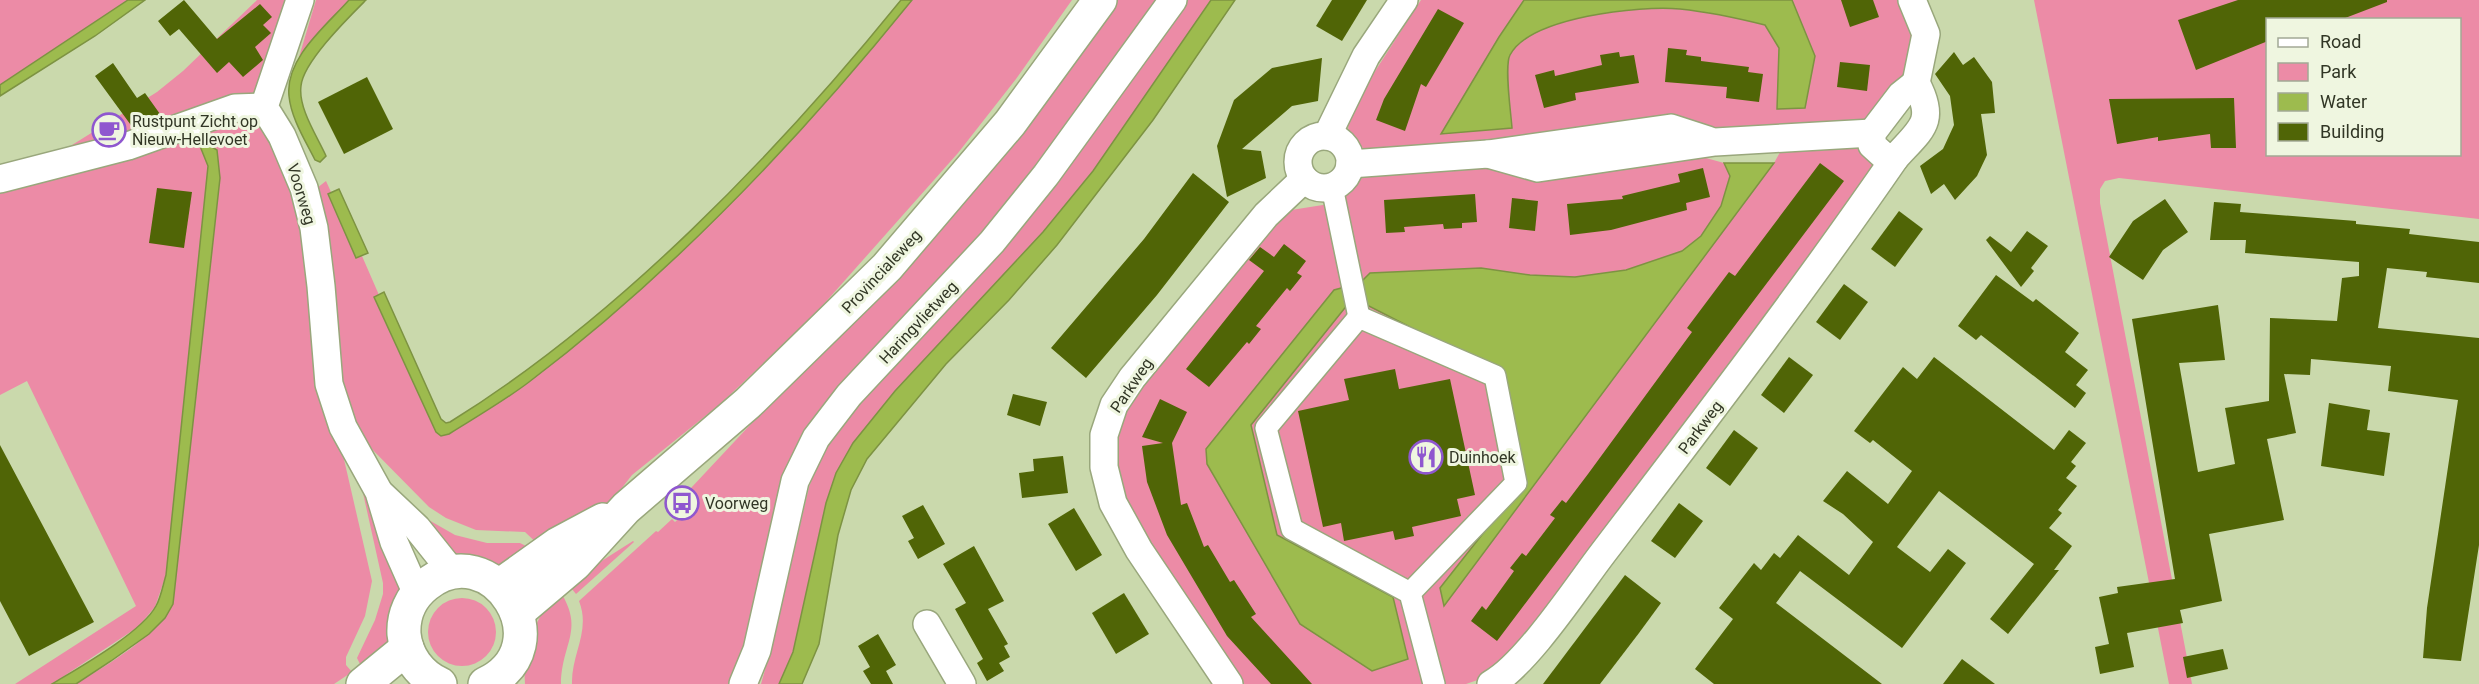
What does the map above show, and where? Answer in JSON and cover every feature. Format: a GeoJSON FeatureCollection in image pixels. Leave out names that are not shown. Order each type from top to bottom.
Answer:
{"type":"FeatureCollection","features":[{"type":"Feature","properties":{"kind":"main road","name":"Provincialeweg"},"geometry":{"type":"LineString","coordinates":[[518,612],[575,564],[626,508],[748,403],[887,267],[1010,123],[1100,0]]}},
{"type":"Feature","properties":{"kind":"main road","name":"Provincialeweg"},"geometry":{"type":"LineString","coordinates":[[499,586],[558,544],[626,508]]}},
{"type":"Feature","properties":{"kind":"main road"},"geometry":{"type":"LineString","coordinates":[[425,681],[407,648],[404,625],[417,594],[430,582],[453,573],[477,575],[499,586],[510,598],[518,612],[520,633],[516,653],[505,670],[485,684]]}},
{"type":"Feature","properties":{"kind":"main road"},"geometry":{"type":"LineString","coordinates":[[363,684],[407,648]]}},
{"type":"Feature","properties":{"kind":"street"},"geometry":{"type":"LineString","coordinates":[[0,179],[128,146],[235,108],[264,107],[300,0]]}},
{"type":"Feature","properties":{"kind":"street","name":"Haringvlietweg"},"geometry":{"type":"LineString","coordinates":[[743,684],[757,650],[795,481],[816,438],[849,395],[992,242],[1046,175],[1173,0]]}},
{"type":"Feature","properties":{"kind":"street"},"geometry":{"type":"LineString","coordinates":[[1327,136],[1366,56],[1404,0]]}},
{"type":"Feature","properties":{"kind":"street"},"geometry":{"type":"LineString","coordinates":[[1895,158],[1882,155],[1872,145],[1872,133],[1901,95],[1916,83],[1926,34],[1912,0]]}},
{"type":"Feature","properties":{"kind":"street","name":"Parkweg"},"geometry":{"type":"LineString","coordinates":[[1491,684],[1507,676],[1552,620],[1740,373],[1895,158],[1926,122],[1927,103],[1916,83]]}},
{"type":"Feature","properties":{"kind":"street","name":"Voorweg"},"geometry":{"type":"LineString","coordinates":[[264,107],[282,136],[304,188],[321,286],[329,384],[343,427],[379,492],[394,542],[417,594]]}},
{"type":"Feature","properties":{"kind":"street"},"geometry":{"type":"LineString","coordinates":[[1350,164],[1488,154],[1671,128],[1715,142],[1872,133]]}},
{"type":"Feature","properties":{"kind":"street"},"geometry":{"type":"LineString","coordinates":[[1327,136],[1335,138],[1346,149],[1350,164],[1345,178],[1332,187],[1317,187],[1304,179],[1298,165],[1301,150],[1312,139],[1327,136]]}},
{"type":"Feature","properties":{"kind":"street","name":"Parkweg"},"geometry":{"type":"LineString","coordinates":[[1229,684],[1139,550],[1113,503],[1104,467],[1104,435],[1114,405],[1132,378],[1266,215],[1304,179]]}},
{"type":"Feature","properties":{"kind":"street"},"geometry":{"type":"LineString","coordinates":[[1332,187],[1359,317]]}},
{"type":"Feature","properties":{"kind":"street"},"geometry":{"type":"LineString","coordinates":[[1359,317],[1266,428],[1292,529],[1410,593],[1434,684]]}},
{"type":"Feature","properties":{"kind":"street"},"geometry":{"type":"LineString","coordinates":[[1359,317],[1495,376],[1516,483],[1410,593]]}},
{"type":"Feature","properties":{"kind":"street","name":"Voorweg"},"geometry":{"type":"LineString","coordinates":[[379,492],[417,528],[453,573]]}},
{"type":"Feature","properties":{"kind":"street"},"geometry":{"type":"LineString","coordinates":[[927,624],[962,684]]}},
{"type":"Feature","properties":{"kind":"green space"},"geometry":{"type":"Polygon","coordinates":[[[0,0],[128,0],[0,85],[0,0]]]}},
{"type":"Feature","properties":{"kind":"green space"},"geometry":{"type":"Polygon","coordinates":[[[257,0],[290,0],[261,91],[218,99],[48,160],[157,92],[183,71],[257,0]]]}},
{"type":"Feature","properties":{"kind":"green space"},"geometry":{"type":"Polygon","coordinates":[[[316,0],[349,0],[299,57],[316,0]]]}},
{"type":"Feature","properties":{"kind":"green space"},"geometry":{"type":"Polygon","coordinates":[[[912,0],[1072,0],[1016,79],[958,153],[807,323],[719,405],[632,475],[614,498],[542,548],[525,532],[476,530],[446,518],[429,507],[360,437],[339,377],[317,188],[326,181],[331,192],[328,194],[356,258],[362,256],[379,295],[374,298],[436,432],[441,436],[449,434],[528,383],[659,273],[830,98],[912,0]]]}},
{"type":"Feature","properties":{"kind":"green space"},"geometry":{"type":"Polygon","coordinates":[[[1117,0],[1159,0],[1000,215],[833,397],[732,684],[572,684],[583,622],[579,601],[656,531],[658,532],[672,519],[675,522],[688,510],[685,507],[695,493],[691,488],[777,396],[1117,0]]]}},
{"type":"Feature","properties":{"kind":"green space"},"geometry":{"type":"Polygon","coordinates":[[[1185,0],[1211,0],[1093,171],[1043,232],[895,391],[853,443],[836,473],[826,503],[793,652],[779,684],[761,684],[809,487],[820,457],[857,402],[1185,0]]]}},
{"type":"Feature","properties":{"kind":"green space"},"geometry":{"type":"Polygon","coordinates":[[[1421,0],[1524,0],[1499,37],[1512,127],[1508,79],[1510,55],[1521,42],[1539,31],[1588,16],[1662,8],[1702,12],[1765,25],[1779,48],[1777,109],[1815,56],[1792,0],[1898,0],[1917,41],[1913,60],[1867,132],[1380,154],[1363,148],[1352,140],[1348,128],[1350,110],[1421,0]]]}},
{"type":"Feature","properties":{"kind":"green space"},"geometry":{"type":"Polygon","coordinates":[[[2034,0],[2479,0],[2479,219],[2119,178],[2105,181],[2100,189],[2100,203],[2192,684],[2169,684],[2034,0]]]}},
{"type":"Feature","properties":{"kind":"green space"},"geometry":{"type":"Polygon","coordinates":[[[211,120],[247,121],[265,130],[291,191],[302,230],[318,390],[343,455],[372,581],[365,616],[346,657],[346,665],[352,672],[334,684],[76,684],[142,639],[154,628],[173,603],[220,178],[217,150],[200,146],[208,166],[166,575],[155,607],[138,627],[52,684],[15,684],[136,606],[27,381],[0,395],[0,188],[211,120]]]}},
{"type":"Feature","properties":{"kind":"green space"},"geometry":{"type":"Polygon","coordinates":[[[1784,145],[1869,149],[1881,161],[1504,671],[1466,684],[1238,684],[1118,496],[1109,472],[1122,414],[1276,217],[1285,211],[1329,204],[1370,172],[1688,153],[1724,163],[1730,176],[1721,206],[1701,236],[1682,251],[1626,270],[1575,277],[1530,275],[1481,268],[1370,273],[1498,372],[1522,484],[1440,588],[1445,605],[1774,163],[1784,145]],[[1334,290],[1206,449],[1207,464],[1300,624],[1408,658],[1393,597],[1277,535],[1251,425],[1348,304],[1334,290]]]}},
{"type":"Feature","properties":{"kind":"green space"},"geometry":{"type":"Polygon","coordinates":[[[387,480],[427,519],[455,535],[487,543],[520,543],[528,547],[501,566],[484,567],[468,561],[451,552],[436,538],[387,480]]]}},
{"type":"Feature","properties":{"kind":"green space"},"geometry":{"type":"Polygon","coordinates":[[[363,493],[394,562],[399,584],[399,605],[394,627],[383,649],[364,672],[357,658],[375,620],[383,594],[383,583],[363,493]]]}},
{"type":"Feature","properties":{"kind":"green space"},"geometry":{"type":"Polygon","coordinates":[[[633,541],[576,594],[567,583],[633,541]]]}},
{"type":"Feature","properties":{"kind":"green space"},"geometry":{"type":"Polygon","coordinates":[[[558,588],[566,602],[572,625],[561,684],[525,684],[526,657],[533,633],[558,588]]]}},
{"type":"Feature","properties":{"kind":"green space"},"geometry":{"type":"Polygon","coordinates":[[[455,598],[469,598],[481,603],[491,613],[496,632],[491,651],[481,661],[469,666],[455,666],[443,661],[433,651],[428,639],[428,625],[433,613],[443,603],[455,598]]]}},
{"type":"Feature","properties":{"kind":"water"},"geometry":{"type":"Polygon","coordinates":[[[128,0],[145,0],[95,36],[0,96],[0,85],[128,0]]]}},
{"type":"Feature","properties":{"kind":"water"},"geometry":{"type":"Polygon","coordinates":[[[349,0],[366,0],[338,28],[318,53],[304,76],[301,86],[305,113],[326,156],[320,162],[315,160],[295,121],[290,104],[290,82],[294,68],[309,43],[349,0]]]}},
{"type":"Feature","properties":{"kind":"water"},"geometry":{"type":"Polygon","coordinates":[[[901,0],[912,0],[779,154],[684,250],[582,340],[519,389],[449,434],[441,436],[436,432],[374,297],[384,292],[441,419],[446,423],[450,422],[513,380],[574,334],[692,229],[802,116],[901,0]]]}},
{"type":"Feature","properties":{"kind":"water"},"geometry":{"type":"Polygon","coordinates":[[[1211,0],[1235,0],[1153,120],[1057,245],[1009,300],[946,364],[867,459],[851,490],[838,535],[819,644],[802,684],[779,684],[793,652],[826,503],[836,473],[853,443],[895,391],[1043,232],[1093,171],[1211,0]]]}},
{"type":"Feature","properties":{"kind":"water"},"geometry":{"type":"Polygon","coordinates":[[[1524,0],[1792,0],[1815,56],[1805,108],[1777,109],[1779,48],[1765,25],[1691,10],[1639,9],[1588,16],[1562,23],[1539,31],[1521,42],[1508,61],[1512,128],[1441,134],[1524,0]]]}},
{"type":"Feature","properties":{"kind":"water"},"geometry":{"type":"Polygon","coordinates":[[[200,140],[217,150],[220,178],[173,604],[165,618],[149,634],[111,661],[76,684],[52,684],[124,638],[148,616],[156,606],[162,591],[166,575],[208,166],[200,140]]]}},
{"type":"Feature","properties":{"kind":"water"},"geometry":{"type":"Polygon","coordinates":[[[1724,163],[1774,163],[1444,606],[1440,588],[1522,484],[1498,372],[1361,302],[1359,284],[1370,273],[1481,268],[1530,275],[1575,277],[1626,270],[1682,251],[1701,236],[1721,206],[1730,176],[1724,163]]]}},
{"type":"Feature","properties":{"kind":"water"},"geometry":{"type":"Polygon","coordinates":[[[339,189],[368,253],[356,258],[328,194],[339,189]]]}},
{"type":"Feature","properties":{"kind":"water"},"geometry":{"type":"Polygon","coordinates":[[[1345,287],[1348,304],[1251,425],[1277,535],[1393,597],[1408,659],[1372,671],[1300,624],[1207,464],[1206,449],[1334,290],[1345,287]]]}},
{"type":"Feature","properties":{"kind":"building"},"geometry":{"type":"Polygon","coordinates":[[[184,0],[217,39],[260,4],[272,17],[263,25],[271,33],[255,47],[263,60],[243,77],[229,62],[217,73],[179,29],[170,36],[158,21],[184,0]]]}},
{"type":"Feature","properties":{"kind":"building"},"geometry":{"type":"Polygon","coordinates":[[[1332,0],[1367,0],[1342,41],[1316,26],[1332,0]]]}},
{"type":"Feature","properties":{"kind":"building"},"geometry":{"type":"Polygon","coordinates":[[[1841,0],[1873,0],[1879,17],[1850,27],[1841,0]]]}},
{"type":"Feature","properties":{"kind":"building"},"geometry":{"type":"Polygon","coordinates":[[[2238,0],[2387,0],[2387,2],[2345,18],[2266,18],[2266,42],[2196,70],[2178,20],[2238,0]]]}},
{"type":"Feature","properties":{"kind":"building"},"geometry":{"type":"Polygon","coordinates":[[[1438,9],[1464,23],[1426,87],[1421,84],[1405,131],[1376,120],[1384,99],[1438,9]]]}},
{"type":"Feature","properties":{"kind":"building"},"geometry":{"type":"Polygon","coordinates":[[[1668,48],[1687,50],[1686,55],[1701,57],[1701,61],[1749,67],[1748,72],[1763,74],[1759,102],[1726,98],[1727,87],[1665,82],[1668,48]]]}},
{"type":"Feature","properties":{"kind":"building"},"geometry":{"type":"Polygon","coordinates":[[[1619,52],[1620,57],[1634,55],[1639,83],[1575,93],[1576,100],[1544,108],[1535,75],[1554,70],[1555,76],[1602,65],[1600,55],[1619,52]]]}},
{"type":"Feature","properties":{"kind":"building"},"geometry":{"type":"Polygon","coordinates":[[[1954,52],[1963,65],[1974,57],[1992,82],[1995,113],[1981,114],[1987,155],[1977,176],[1955,200],[1944,184],[1931,194],[1920,166],[1943,149],[1954,125],[1950,96],[1935,74],[1954,52]]]}},
{"type":"Feature","properties":{"kind":"building"},"geometry":{"type":"Polygon","coordinates":[[[1322,58],[1318,101],[1292,106],[1242,149],[1261,151],[1266,178],[1227,197],[1217,146],[1234,100],[1272,68],[1322,58]]]}},
{"type":"Feature","properties":{"kind":"building"},"geometry":{"type":"Polygon","coordinates":[[[1840,62],[1870,65],[1867,91],[1837,87],[1840,62]]]}},
{"type":"Feature","properties":{"kind":"building"},"geometry":{"type":"Polygon","coordinates":[[[113,63],[137,98],[145,93],[160,114],[133,128],[95,76],[113,63]]]}},
{"type":"Feature","properties":{"kind":"building"},"geometry":{"type":"Polygon","coordinates":[[[367,77],[393,129],[344,154],[318,102],[367,77]]]}},
{"type":"Feature","properties":{"kind":"building"},"geometry":{"type":"Polygon","coordinates":[[[2234,98],[2236,148],[2211,148],[2210,134],[2158,141],[2158,137],[2117,144],[2109,99],[2234,98]]]}},
{"type":"Feature","properties":{"kind":"building"},"geometry":{"type":"Polygon","coordinates":[[[1820,163],[1844,181],[1497,641],[1471,621],[1482,606],[1486,610],[1514,571],[1510,568],[1522,553],[1526,556],[1555,518],[1550,515],[1562,500],[1566,503],[1588,474],[1692,332],[1687,328],[1729,272],[1735,276],[1820,163]]]}},
{"type":"Feature","properties":{"kind":"building"},"geometry":{"type":"Polygon","coordinates":[[[1703,168],[1710,197],[1686,203],[1687,210],[1611,230],[1570,235],[1567,204],[1623,199],[1622,196],[1680,182],[1678,174],[1703,168]]]}},
{"type":"Feature","properties":{"kind":"building"},"geometry":{"type":"Polygon","coordinates":[[[1193,173],[1229,202],[1157,295],[1086,378],[1051,348],[1144,239],[1193,173]]]}},
{"type":"Feature","properties":{"kind":"building"},"geometry":{"type":"Polygon","coordinates":[[[157,188],[192,192],[184,248],[149,243],[157,188]]]}},
{"type":"Feature","properties":{"kind":"building"},"geometry":{"type":"Polygon","coordinates":[[[1475,194],[1477,222],[1462,223],[1462,228],[1444,229],[1443,224],[1404,227],[1405,232],[1386,233],[1384,200],[1475,194]]]}},
{"type":"Feature","properties":{"kind":"building"},"geometry":{"type":"Polygon","coordinates":[[[1512,198],[1538,201],[1535,231],[1509,228],[1512,198]]]}},
{"type":"Feature","properties":{"kind":"building"},"geometry":{"type":"Polygon","coordinates":[[[2165,199],[2188,232],[2163,250],[2143,280],[2109,257],[2133,221],[2165,199]]]}},
{"type":"Feature","properties":{"kind":"building"},"geometry":{"type":"Polygon","coordinates":[[[2214,202],[2241,204],[2240,212],[2356,221],[2356,224],[2410,229],[2409,234],[2479,242],[2479,283],[2426,277],[2427,272],[2387,268],[2378,328],[2479,338],[2479,545],[2461,661],[2423,658],[2427,608],[2458,400],[2388,391],[2391,366],[2311,359],[2310,375],[2284,374],[2296,433],[2267,439],[2284,520],[2209,534],[2222,601],[2180,610],[2183,623],[2127,633],[2134,667],[2100,674],[2095,647],[2109,644],[2099,597],[2118,593],[2117,587],[2175,579],[2132,319],[2218,305],[2225,360],[2179,363],[2198,472],[2235,464],[2225,408],[2269,401],[2270,318],[2337,321],[2342,278],[2359,276],[2359,262],[2245,253],[2246,240],[2210,240],[2214,202]]]}},
{"type":"Feature","properties":{"kind":"building"},"geometry":{"type":"Polygon","coordinates":[[[1899,211],[1923,229],[1895,267],[1871,249],[1899,211]]]}},
{"type":"Feature","properties":{"kind":"building"},"geometry":{"type":"Polygon","coordinates":[[[2027,231],[2048,246],[2031,268],[2034,271],[2021,287],[1986,240],[1990,236],[2011,252],[2027,231]]]}},
{"type":"Feature","properties":{"kind":"building"},"geometry":{"type":"Polygon","coordinates":[[[1284,244],[1306,261],[1297,273],[1302,276],[1290,291],[1287,288],[1256,326],[1261,329],[1209,387],[1186,369],[1264,271],[1249,260],[1260,247],[1274,257],[1284,244]]]}},
{"type":"Feature","properties":{"kind":"building"},"geometry":{"type":"Polygon","coordinates":[[[1996,275],[2033,302],[2036,299],[2079,333],[2065,352],[2088,370],[2076,385],[2086,393],[2075,408],[1981,335],[1976,340],[1958,326],[1996,275]]]}},
{"type":"Feature","properties":{"kind":"building"},"geometry":{"type":"Polygon","coordinates":[[[1844,284],[1868,302],[1840,340],[1816,322],[1844,284]]]}},
{"type":"Feature","properties":{"kind":"building"},"geometry":{"type":"Polygon","coordinates":[[[1789,357],[1813,375],[1784,413],[1761,395],[1789,357]]]}},
{"type":"Feature","properties":{"kind":"building"},"geometry":{"type":"Polygon","coordinates":[[[1934,357],[2054,450],[2069,430],[2086,443],[2071,462],[2076,466],[2066,478],[2077,486],[2058,510],[2062,513],[2049,528],[2072,546],[2054,570],[2059,570],[2008,634],[1990,619],[2034,564],[1939,491],[1897,547],[1930,572],[1948,549],[1966,563],[1902,648],[1800,571],[1776,603],[1882,684],[1714,684],[1695,669],[1733,619],[1719,608],[1754,563],[1761,570],[1774,553],[1780,558],[1798,535],[1849,575],[1873,542],[1843,514],[1823,501],[1847,471],[1888,504],[1912,471],[1873,440],[1870,443],[1854,431],[1903,367],[1917,379],[1934,357]]]}},
{"type":"Feature","properties":{"kind":"building"},"geometry":{"type":"Polygon","coordinates":[[[1395,369],[1399,389],[1450,379],[1475,495],[1457,499],[1461,516],[1412,527],[1414,536],[1395,540],[1393,531],[1344,541],[1341,523],[1323,527],[1298,411],[1349,400],[1344,379],[1395,369]]]}},
{"type":"Feature","properties":{"kind":"building"},"geometry":{"type":"Polygon","coordinates":[[[1013,394],[1047,402],[1040,426],[1007,415],[1013,394]]]}},
{"type":"Feature","properties":{"kind":"building"},"geometry":{"type":"Polygon","coordinates":[[[1160,399],[1187,412],[1172,443],[1181,505],[1187,503],[1204,547],[1208,545],[1230,582],[1234,580],[1256,614],[1251,617],[1312,684],[1271,684],[1227,636],[1167,535],[1147,482],[1142,446],[1163,443],[1142,437],[1160,399]]]}},
{"type":"Feature","properties":{"kind":"building"},"geometry":{"type":"Polygon","coordinates":[[[2329,403],[2370,410],[2367,430],[2390,433],[2384,476],[2321,466],[2329,403]]]}},
{"type":"Feature","properties":{"kind":"building"},"geometry":{"type":"Polygon","coordinates":[[[1734,430],[1758,448],[1730,486],[1706,468],[1734,430]]]}},
{"type":"Feature","properties":{"kind":"building"},"geometry":{"type":"Polygon","coordinates":[[[0,445],[94,622],[29,656],[0,601],[0,445]]]}},
{"type":"Feature","properties":{"kind":"building"},"geometry":{"type":"Polygon","coordinates":[[[1063,456],[1068,493],[1022,498],[1019,473],[1034,471],[1033,459],[1063,456]]]}},
{"type":"Feature","properties":{"kind":"building"},"geometry":{"type":"Polygon","coordinates":[[[1679,503],[1703,521],[1675,558],[1651,541],[1679,503]]]}},
{"type":"Feature","properties":{"kind":"building"},"geometry":{"type":"Polygon","coordinates":[[[923,505],[945,544],[918,559],[908,541],[914,538],[902,516],[923,505]]]}},
{"type":"Feature","properties":{"kind":"building"},"geometry":{"type":"Polygon","coordinates":[[[1074,508],[1102,555],[1076,571],[1048,524],[1074,508]]]}},
{"type":"Feature","properties":{"kind":"building"},"geometry":{"type":"Polygon","coordinates":[[[974,546],[1004,601],[988,609],[1008,644],[1004,646],[1010,657],[999,663],[1004,671],[987,681],[977,663],[983,659],[955,609],[966,603],[943,564],[974,546]]]}},
{"type":"Feature","properties":{"kind":"building"},"geometry":{"type":"Polygon","coordinates":[[[1625,575],[1661,603],[1639,633],[1600,684],[1543,684],[1625,575]]]}},
{"type":"Feature","properties":{"kind":"building"},"geometry":{"type":"Polygon","coordinates":[[[1124,593],[1149,634],[1116,654],[1092,613],[1124,593]]]}},
{"type":"Feature","properties":{"kind":"building"},"geometry":{"type":"Polygon","coordinates":[[[878,634],[896,665],[886,671],[893,684],[871,684],[863,671],[870,667],[858,646],[878,634]]]}},
{"type":"Feature","properties":{"kind":"building"},"geometry":{"type":"Polygon","coordinates":[[[2223,649],[2228,669],[2187,678],[2183,657],[2223,649]]]}},
{"type":"Feature","properties":{"kind":"building"},"geometry":{"type":"Polygon","coordinates":[[[1962,659],[1995,684],[1943,684],[1962,659]]]}},
{"type":"Feature","properties":{"kind":"place","name":"Rustpunt Zicht op Nieuw-Hellevoet"},"geometry":{"type":"Point","coordinates":[109,130]}},
{"type":"Feature","properties":{"kind":"place","name":"Duinhoek"},"geometry":{"type":"Point","coordinates":[1426,457]}},
{"type":"Feature","properties":{"kind":"place","name":"Voorweg"},"geometry":{"type":"Point","coordinates":[682,503]}}]}
